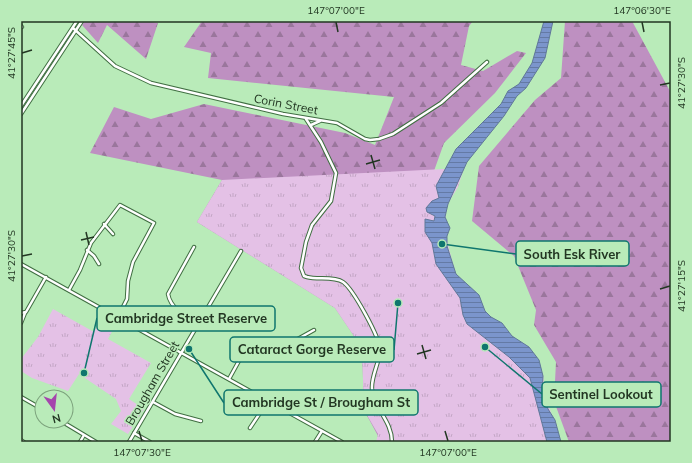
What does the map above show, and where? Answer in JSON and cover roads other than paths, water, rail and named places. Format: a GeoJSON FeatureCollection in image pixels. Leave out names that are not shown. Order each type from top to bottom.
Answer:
{"type":"FeatureCollection","features":[{"type":"Feature","properties":{"kind":"street"},"geometry":{"type":"LineString","coordinates":[[21,106],[77,21]]}},
{"type":"Feature","properties":{"kind":"street"},"geometry":{"type":"LineString","coordinates":[[21,114],[82,21]]}},
{"type":"Feature","properties":{"kind":"street","name":"Corin Street"},"geometry":{"type":"LineString","coordinates":[[73,28],[115,66],[150,83],[305,118],[321,120],[344,126],[365,139],[379,139],[386,137],[451,96],[467,79],[487,62]]}},
{"type":"Feature","properties":{"kind":"street"},"geometry":{"type":"LineString","coordinates":[[305,118],[311,125],[334,167],[336,180],[332,201],[310,229],[301,264],[302,272],[307,278],[343,282],[354,295],[378,337],[380,350],[372,382],[372,389],[374,399],[390,427],[392,442]]}},
{"type":"Feature","properties":{"kind":"street"},"geometry":{"type":"LineString","coordinates":[[311,125],[321,120]]}},
{"type":"Feature","properties":{"kind":"street"},"geometry":{"type":"LineString","coordinates":[[69,290],[80,270],[87,250],[104,224],[120,205],[154,223],[133,262],[128,281],[127,299],[118,317]]}},
{"type":"Feature","properties":{"kind":"street"},"geometry":{"type":"LineString","coordinates":[[104,224],[113,234]]}},
{"type":"Feature","properties":{"kind":"street"},"geometry":{"type":"LineString","coordinates":[[194,247],[168,294],[170,300],[182,314],[196,325]]}},
{"type":"Feature","properties":{"kind":"street"},"geometry":{"type":"LineString","coordinates":[[87,250],[94,256],[99,264]]}},
{"type":"Feature","properties":{"kind":"street","name":"Brougham Street"},"geometry":{"type":"LineString","coordinates":[[129,442],[240,251]]}},
{"type":"Feature","properties":{"kind":"street"},"geometry":{"type":"LineString","coordinates":[[21,264],[342,442]]}},
{"type":"Feature","properties":{"kind":"street"},"geometry":{"type":"LineString","coordinates":[[21,323],[25,313],[46,277]]}},
{"type":"Feature","properties":{"kind":"street"},"geometry":{"type":"LineString","coordinates":[[229,379],[240,359],[248,353],[287,345],[314,330]]}},
{"type":"Feature","properties":{"kind":"street"},"geometry":{"type":"LineString","coordinates":[[21,397],[34,405]]}},
{"type":"Feature","properties":{"kind":"street"},"geometry":{"type":"LineString","coordinates":[[250,428],[268,401]]}},
{"type":"Feature","properties":{"kind":"street"},"geometry":{"type":"LineString","coordinates":[[152,402],[175,414],[192,420],[201,420]]}},
{"type":"Feature","properties":{"kind":"street"},"geometry":{"type":"LineString","coordinates":[[74,429],[96,442]]}},
{"type":"Feature","properties":{"kind":"street"},"geometry":{"type":"LineString","coordinates":[[316,442],[322,431]]}},
{"type":"Feature","properties":{"kind":"street"},"geometry":{"type":"LineString","coordinates":[[134,433],[150,442]]}},
{"type":"Feature","properties":{"kind":"street"},"geometry":{"type":"LineString","coordinates":[[80,442],[84,435]]}},
{"type":"Feature","properties":{"kind":"water"},"geometry":{"type":"Polygon","coordinates":[[[544,21],[553,21],[545,58],[526,88],[517,96],[504,116],[467,162],[448,204],[445,217],[450,228],[447,236],[447,246],[456,274],[479,295],[485,311],[491,317],[502,323],[512,336],[529,347],[539,360],[543,376],[542,393],[548,409],[555,420],[561,442],[547,442],[530,378],[509,357],[467,324],[463,315],[460,298],[436,264],[432,243],[425,232],[425,219],[434,221],[435,216],[427,212],[426,208],[432,201],[439,198],[436,186],[456,149],[501,104],[508,91],[519,84],[532,63],[544,21]]]}},
{"type":"Feature","properties":{"kind":"place","name":"South Esk River"},"geometry":{"type":"Point","coordinates":[442,244]}},
{"type":"Feature","properties":{"kind":"place","name":"Cataract Gorge Reserve"},"geometry":{"type":"Point","coordinates":[398,303]}},
{"type":"Feature","properties":{"kind":"place","name":"Sentinel Lookout"},"geometry":{"type":"Point","coordinates":[485,347]}},
{"type":"Feature","properties":{"kind":"place","name":"Cambridge St / Brougham St"},"geometry":{"type":"Point","coordinates":[189,349]}},
{"type":"Feature","properties":{"kind":"place","name":"Cambridge Street Reserve"},"geometry":{"type":"Point","coordinates":[84,373]}}]}
